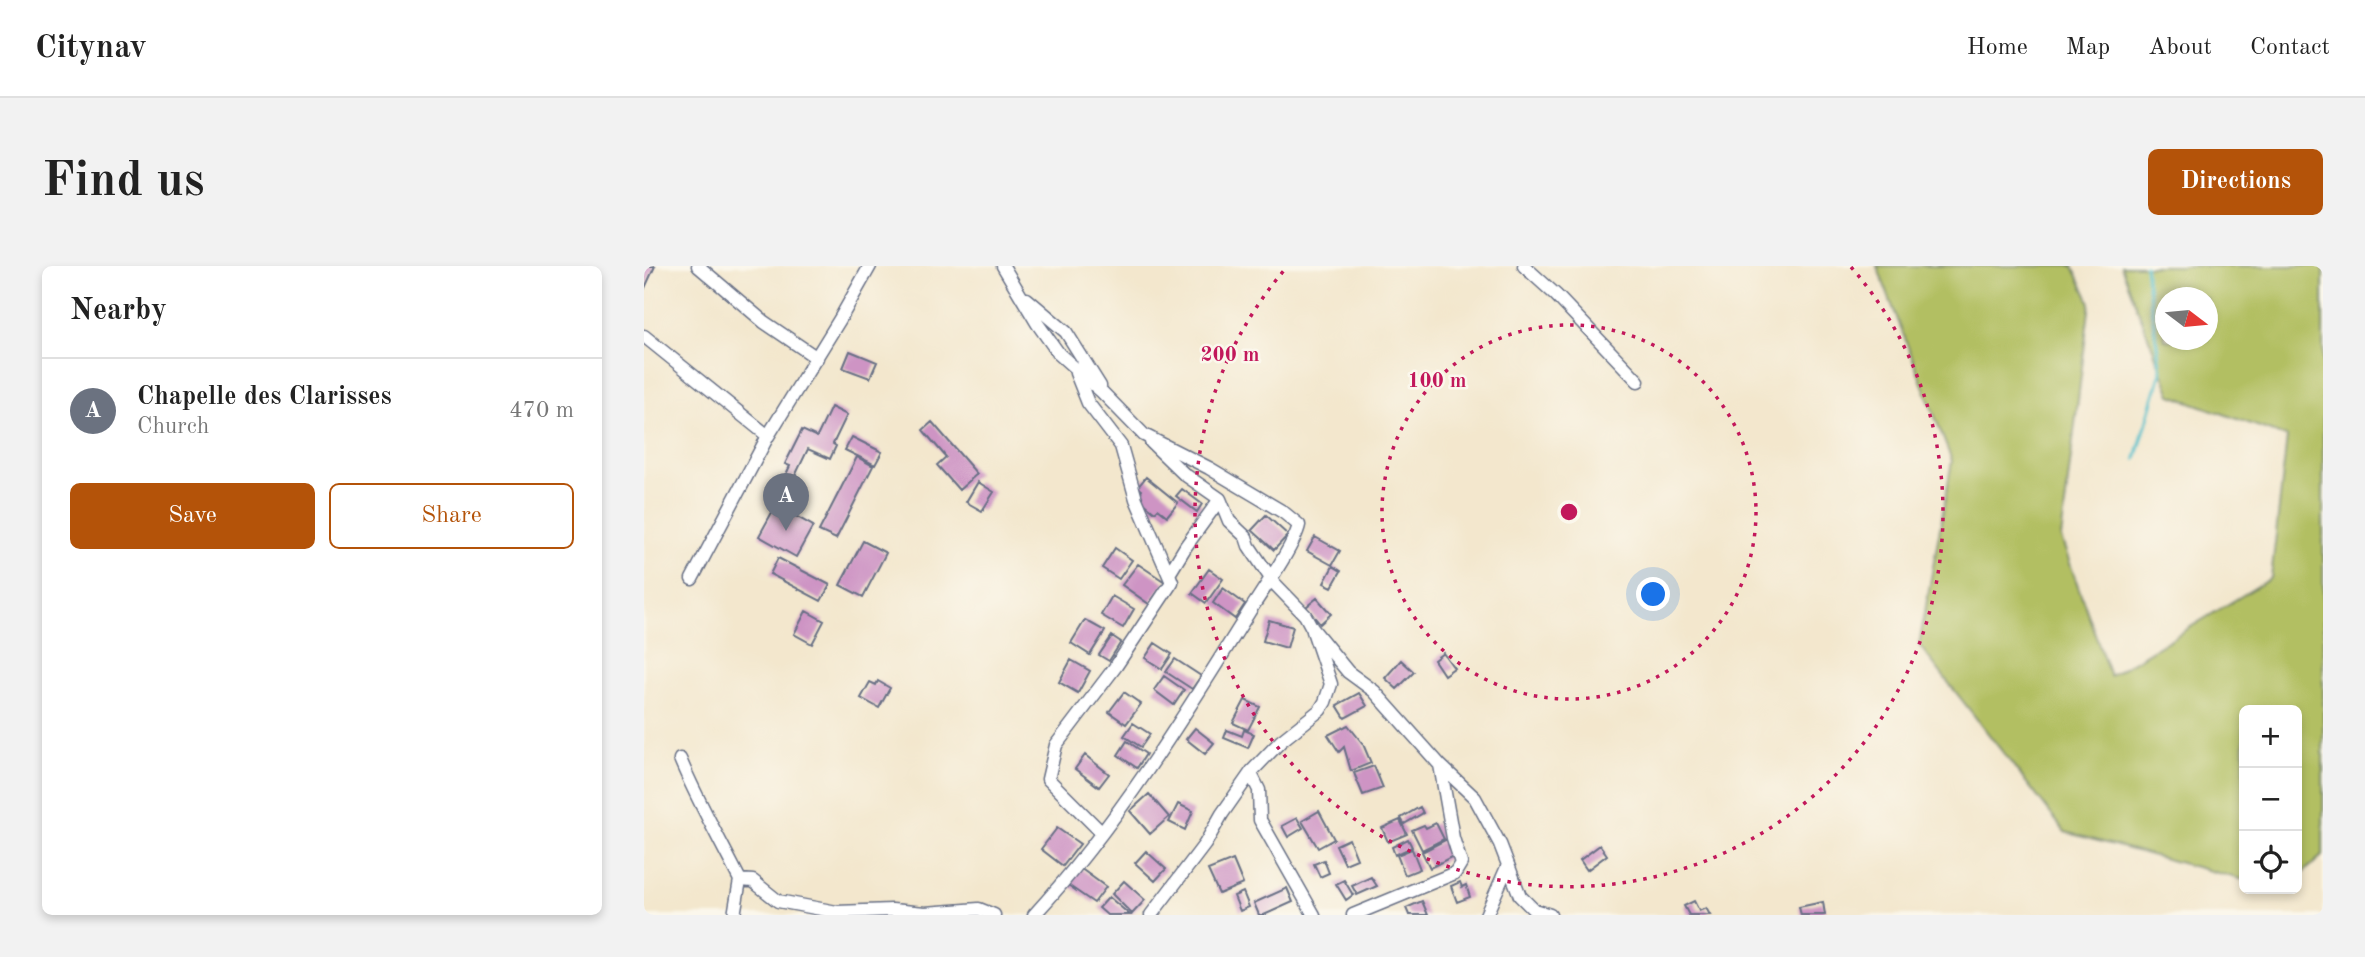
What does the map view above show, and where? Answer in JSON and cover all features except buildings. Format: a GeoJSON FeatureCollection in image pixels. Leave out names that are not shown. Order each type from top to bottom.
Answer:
{"type":"FeatureCollection","features":[{"type":"Feature","properties":{"kind":"street"},"geometry":{"type":"LineString","coordinates":[[698,266],[764,321],[817,358]]}},
{"type":"Feature","properties":{"kind":"street"},"geometry":{"type":"LineString","coordinates":[[692,579],[768,436],[870,266]]}},
{"type":"Feature","properties":{"kind":"street"},"geometry":{"type":"LineString","coordinates":[[1003,266],[1050,343],[1074,369],[1109,398],[1184,474],[1220,499],[1229,521],[1246,537],[1249,546],[1281,592],[1305,615],[1331,684],[1320,710],[1281,741],[1252,771],[1222,814],[1199,854],[1151,915]]}},
{"type":"Feature","properties":{"kind":"street"},"geometry":{"type":"LineString","coordinates":[[1524,266],[1556,295],[1638,381]]}},
{"type":"Feature","properties":{"kind":"street"},"geometry":{"type":"LineString","coordinates":[[1022,294],[1066,332],[1109,398]]}},
{"type":"Feature","properties":{"kind":"street"},"geometry":{"type":"LineString","coordinates":[[644,336],[768,436]]}},
{"type":"Feature","properties":{"kind":"street"},"geometry":{"type":"LineString","coordinates":[[1074,369],[1088,402],[1121,446],[1136,499],[1172,582]]}},
{"type":"Feature","properties":{"kind":"street"},"geometry":{"type":"LineString","coordinates":[[1034,915],[1101,833],[1202,687],[1299,529],[1297,522],[1209,468],[1143,435]]}},
{"type":"Feature","properties":{"kind":"street"},"geometry":{"type":"LineString","coordinates":[[1172,582],[1169,574],[1220,499]]}},
{"type":"Feature","properties":{"kind":"street"},"geometry":{"type":"LineString","coordinates":[[1101,833],[1048,779],[1052,758],[1056,745],[1116,666],[1172,582]]}},
{"type":"Feature","properties":{"kind":"street"},"geometry":{"type":"LineString","coordinates":[[1312,628],[1349,672],[1374,691],[1440,765],[1475,798],[1482,808],[1520,896],[1534,910],[1550,915]]}},
{"type":"Feature","properties":{"kind":"street"},"geometry":{"type":"LineString","coordinates":[[680,759],[692,789],[706,811],[740,880],[734,915]]}},
{"type":"Feature","properties":{"kind":"street"},"geometry":{"type":"LineString","coordinates":[[1353,915],[1459,869],[1461,863],[1453,838],[1440,765]]}},
{"type":"Feature","properties":{"kind":"street"},"geometry":{"type":"LineString","coordinates":[[1251,774],[1259,790],[1260,820],[1314,915]]}},
{"type":"Feature","properties":{"kind":"street"},"geometry":{"type":"LineString","coordinates":[[1486,915],[1508,865]]}},
{"type":"Feature","properties":{"kind":"street"},"geometry":{"type":"LineString","coordinates":[[740,880],[753,881],[778,901],[836,912],[892,910],[925,913],[979,909],[994,915]]}},
{"type":"Feature","properties":{"kind":"street"},"geometry":{"type":"LineString","coordinates":[[778,901],[780,915]]}},
{"type":"Feature","properties":{"kind":"green space"},"geometry":{"type":"Polygon","coordinates":[[[1877,266],[2073,266],[2090,302],[2061,538],[2110,676],[2271,578],[2287,437],[2171,395],[2121,266],[2323,266],[2323,855],[2302,874],[2302,705],[2239,705],[2239,879],[2065,832],[1919,645],[1952,461],[1877,266]]]}},
{"type":"Feature","properties":{"kind":"waterway"},"geometry":{"type":"LineString","coordinates":[[2136,459],[2161,372],[2145,266]]}},
{"type":"Feature","properties":{"kind":"place","name":"Chapelle des Clarisses"},"geometry":{"type":"Point","coordinates":[786,531]}}]}
